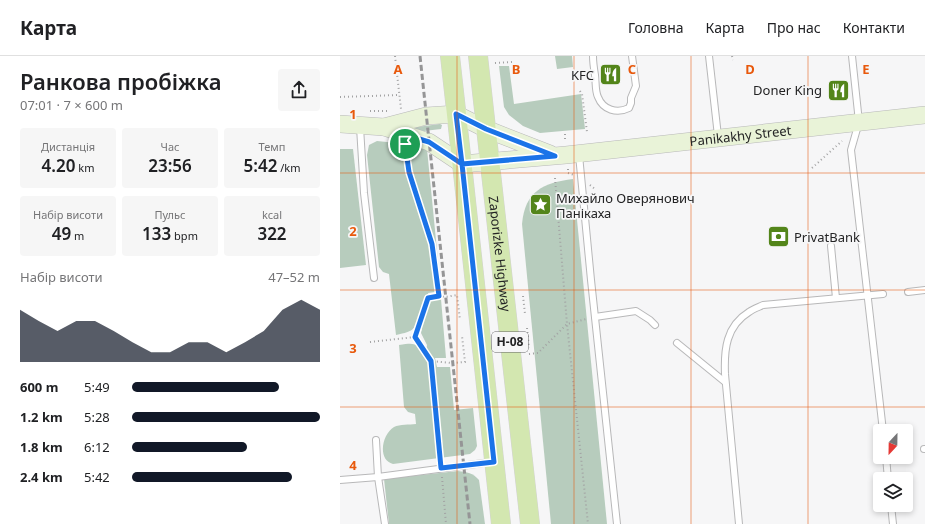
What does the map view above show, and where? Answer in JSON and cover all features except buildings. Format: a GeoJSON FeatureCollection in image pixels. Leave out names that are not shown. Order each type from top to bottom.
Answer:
{"type":"FeatureCollection","features":[{"type":"Feature","properties":{"kind":"main road","name":"Zaporizke Highway"},"geometry":{"type":"LineString","coordinates":[[450,56],[501,524]]}},
{"type":"Feature","properties":{"kind":"main road","name":"Zaporizke Highway"},"geometry":{"type":"LineString","coordinates":[[478,56],[530,524]]}},
{"type":"Feature","properties":{"kind":"main road"},"geometry":{"type":"LineString","coordinates":[[402,128],[426,116],[456,114]]}},
{"type":"Feature","properties":{"kind":"main road","name":"Panikakhy Street"},"geometry":{"type":"LineString","coordinates":[[456,114],[486,129],[555,156]]}},
{"type":"Feature","properties":{"kind":"main road","name":"Panikakhy Street"},"geometry":{"type":"LineString","coordinates":[[462,164],[555,156],[925,115]]}},
{"type":"Feature","properties":{"kind":"main road"},"geometry":{"type":"LineString","coordinates":[[340,124],[402,128],[429,142],[462,164]]}},
{"type":"Feature","properties":{"kind":"lane"},"geometry":{"type":"LineString","coordinates":[[593,56],[597,96],[602,104],[615,112],[620,112],[629,108],[631,103],[631,98],[636,86],[632,56]]}},
{"type":"Feature","properties":{"kind":"lane"},"geometry":{"type":"LineString","coordinates":[[709,56],[718,138]]}},
{"type":"Feature","properties":{"kind":"lane"},"geometry":{"type":"LineString","coordinates":[[852,56],[859,122],[851,150],[882,424]]}},
{"type":"Feature","properties":{"kind":"lane"},"geometry":{"type":"LineString","coordinates":[[360,126],[364,193],[374,278]]}},
{"type":"Feature","properties":{"kind":"lane"},"geometry":{"type":"LineString","coordinates":[[579,153],[617,524]]}},
{"type":"Feature","properties":{"kind":"lane"},"geometry":{"type":"LineString","coordinates":[[831,246],[836,298]]}},
{"type":"Feature","properties":{"kind":"lane"},"geometry":{"type":"LineString","coordinates":[[908,292],[925,290]]}},
{"type":"Feature","properties":{"kind":"lane"},"geometry":{"type":"LineString","coordinates":[[739,524],[725,382],[724,353],[733,326],[748,312],[763,305],[883,294]]}},
{"type":"Feature","properties":{"kind":"lane"},"geometry":{"type":"LineString","coordinates":[[595,317],[636,311],[655,325]]}},
{"type":"Feature","properties":{"kind":"lane"},"geometry":{"type":"LineString","coordinates":[[677,343],[725,382]]}},
{"type":"Feature","properties":{"kind":"lane"},"geometry":{"type":"LineString","coordinates":[[376,440],[378,477],[385,524]]}},
{"type":"Feature","properties":{"kind":"lane"},"geometry":{"type":"LineString","coordinates":[[340,480],[378,477],[494,462]]}},
{"type":"Feature","properties":{"kind":"lane"},"geometry":{"type":"LineString","coordinates":[[892,512],[893,524]]}},
{"type":"Feature","properties":{"kind":"path"},"geometry":{"type":"LineString","coordinates":[[395,56],[402,128],[409,172],[432,244],[439,296]]}},
{"type":"Feature","properties":{"kind":"path"},"geometry":{"type":"LineString","coordinates":[[732,56],[733,60]]}},
{"type":"Feature","properties":{"kind":"path"},"geometry":{"type":"LineString","coordinates":[[495,63],[513,62]]}},
{"type":"Feature","properties":{"kind":"path"},"geometry":{"type":"LineString","coordinates":[[580,91],[582,94],[587,132]]}},
{"type":"Feature","properties":{"kind":"path"},"geometry":{"type":"LineString","coordinates":[[340,97],[399,95]]}},
{"type":"Feature","properties":{"kind":"path"},"geometry":{"type":"LineString","coordinates":[[812,168],[842,140]]}},
{"type":"Feature","properties":{"kind":"path"},"geometry":{"type":"LineString","coordinates":[[555,178],[566,324],[588,524]]}},
{"type":"Feature","properties":{"kind":"path"},"geometry":{"type":"LineString","coordinates":[[415,337],[428,298],[439,296],[445,298],[457,295],[460,320]]}},
{"type":"Feature","properties":{"kind":"path"},"geometry":{"type":"LineString","coordinates":[[523,296],[525,314]]}},
{"type":"Feature","properties":{"kind":"path"},"geometry":{"type":"LineString","coordinates":[[529,354],[538,353],[566,324],[595,317]]}},
{"type":"Feature","properties":{"kind":"path"},"geometry":{"type":"LineString","coordinates":[[527,328],[529,348]]}},
{"type":"Feature","properties":{"kind":"path"},"geometry":{"type":"LineString","coordinates":[[431,361],[452,363],[465,362],[462,336]]}},
{"type":"Feature","properties":{"kind":"path"},"geometry":{"type":"LineString","coordinates":[[370,342],[415,337]]}},
{"type":"Feature","properties":{"kind":"path"},"geometry":{"type":"LineString","coordinates":[[415,337],[431,361],[446,524]]}},
{"type":"Feature","properties":{"kind":"green space"},"geometry":{"type":"Polygon","coordinates":[[[555,56],[572,56],[573,67],[557,69],[555,56]]]}},
{"type":"Feature","properties":{"kind":"green space"},"geometry":{"type":"Polygon","coordinates":[[[499,66],[509,66],[514,104],[581,94],[585,129],[540,133],[523,126],[509,115],[504,107],[499,66]]]}},
{"type":"Feature","properties":{"kind":"green space"},"geometry":{"type":"Polygon","coordinates":[[[442,125],[441,129],[424,131],[409,129],[409,128],[442,125]]]}},
{"type":"Feature","properties":{"kind":"green space"},"geometry":{"type":"Polygon","coordinates":[[[377,141],[416,145],[427,149],[441,291],[428,293],[430,301],[441,299],[446,358],[435,358],[437,367],[450,367],[454,410],[473,408],[477,446],[470,454],[393,464],[388,462],[383,452],[384,441],[390,430],[399,425],[416,424],[415,414],[408,412],[404,407],[399,345],[414,344],[425,356],[427,345],[421,333],[422,328],[420,314],[413,329],[396,335],[389,274],[383,272],[379,267],[367,155],[369,145],[377,141]]]}},
{"type":"Feature","properties":{"kind":"green space"},"geometry":{"type":"Polygon","coordinates":[[[340,149],[353,149],[366,265],[340,268],[340,149]]]}},
{"type":"Feature","properties":{"kind":"green space"},"geometry":{"type":"Polygon","coordinates":[[[573,179],[607,524],[551,524],[522,224],[527,204],[537,191],[544,186],[553,183],[573,179]]]}},
{"type":"Feature","properties":{"kind":"green space"},"geometry":{"type":"Polygon","coordinates":[[[458,471],[470,473],[479,480],[485,524],[389,524],[384,479],[458,471]]]}},
{"type":"Feature","properties":{"kind":"railway"},"geometry":{"type":"LineString","coordinates":[[420,56],[470,524]]}},
{"type":"Feature","properties":{"kind":"place","name":"KFC"},"geometry":{"type":"Point","coordinates":[610,75]}},
{"type":"Feature","properties":{"kind":"place","name":"Doner King"},"geometry":{"type":"Point","coordinates":[838,90]}},
{"type":"Feature","properties":{"kind":"place","name":"Михайло Оверянович Панікаха"},"geometry":{"type":"Point","coordinates":[540,205]}},
{"type":"Feature","properties":{"kind":"place","name":"PrivatBank"},"geometry":{"type":"Point","coordinates":[779,237]}},
{"type":"Feature","properties":{"kind":"route"},"geometry":{"type":"LineString","coordinates":[[405,144],[403,134],[429,142],[462,164],[456,114],[486,129],[555,156],[462,164],[494,462],[441,468],[431,361],[415,337],[428,298],[439,296],[432,244],[409,172],[405,144]]}}]}
